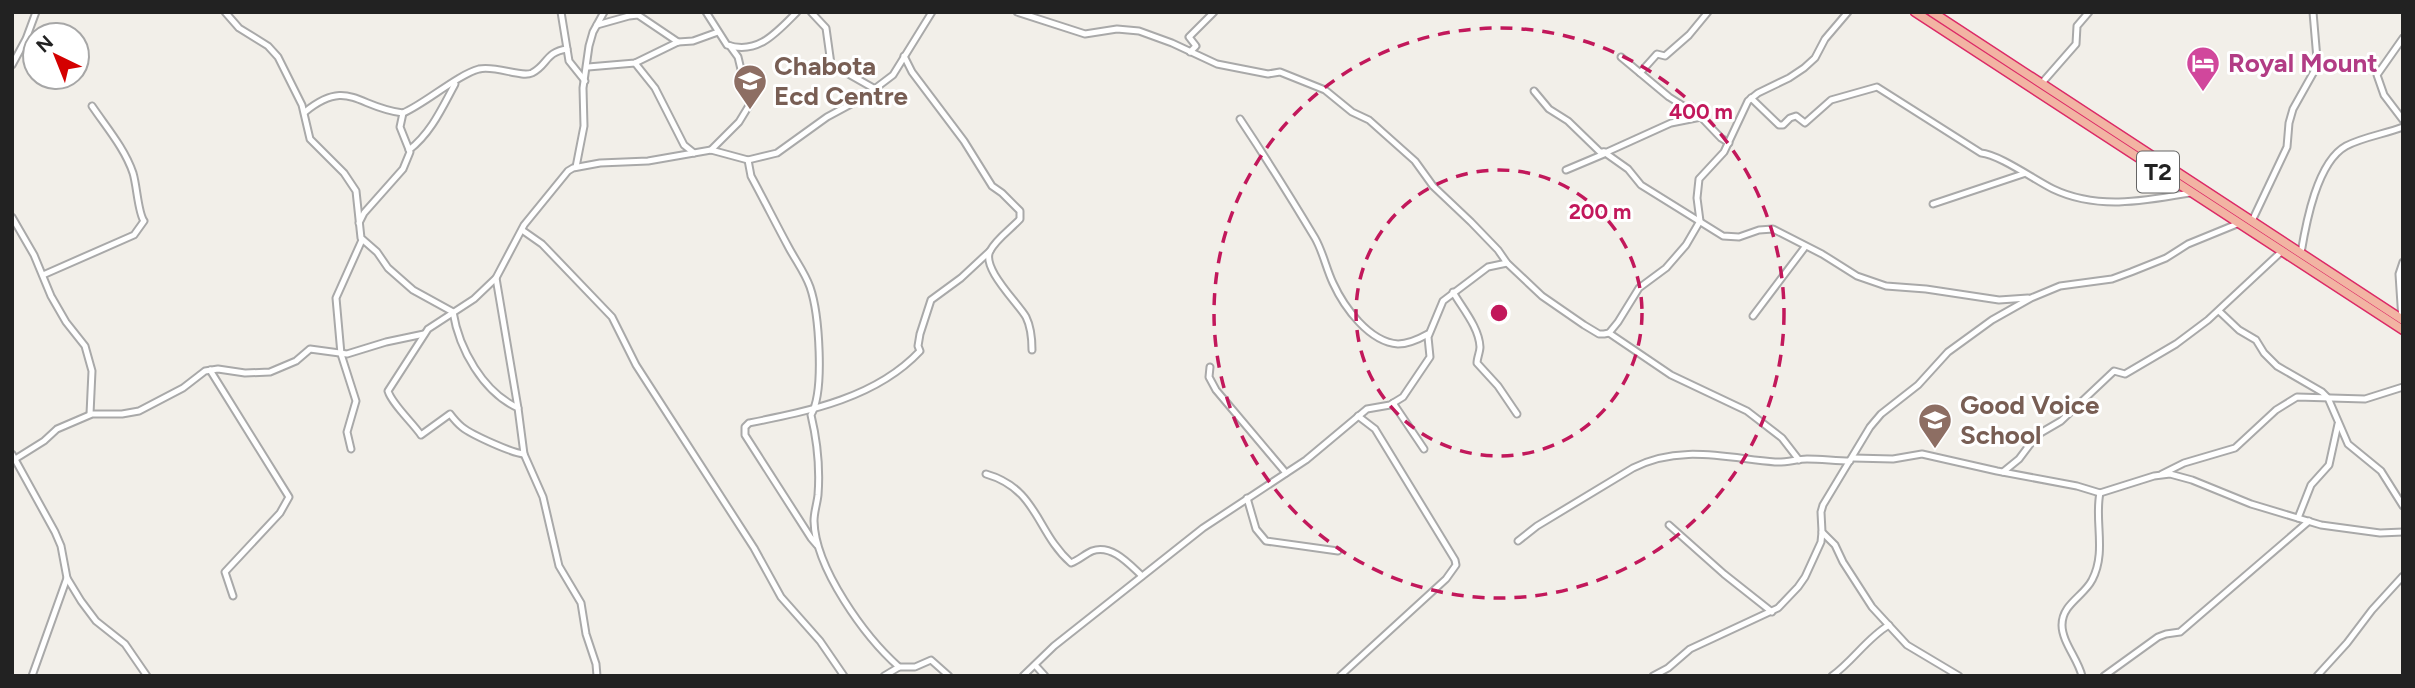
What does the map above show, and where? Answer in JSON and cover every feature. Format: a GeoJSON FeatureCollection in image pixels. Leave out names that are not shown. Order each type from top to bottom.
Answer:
{"type":"FeatureCollection","features":[{"type":"Feature","properties":{"kind":"highway","name":"T2"},"geometry":{"type":"LineString","coordinates":[[1915,12],[2403,330]]}},
{"type":"Feature","properties":{"kind":"highway","name":"T2"},"geometry":{"type":"LineString","coordinates":[[1932,12],[2402,320]]}},
{"type":"Feature","properties":{"kind":"street"},"geometry":{"type":"LineString","coordinates":[[12,65],[36,12]]}},
{"type":"Feature","properties":{"kind":"street"},"geometry":{"type":"LineString","coordinates":[[225,12],[239,27],[274,51],[296,90],[305,112],[310,139],[344,173],[356,191],[359,234],[362,240],[377,252],[388,268],[412,290],[453,312]]}},
{"type":"Feature","properties":{"kind":"street"},"geometry":{"type":"LineString","coordinates":[[561,12],[571,65],[584,81]]}},
{"type":"Feature","properties":{"kind":"street"},"geometry":{"type":"LineString","coordinates":[[576,167],[584,126],[584,81],[590,39],[604,12]]}},
{"type":"Feature","properties":{"kind":"street"},"geometry":{"type":"LineString","coordinates":[[706,12],[738,57],[744,82],[752,99],[739,122],[710,150]]}},
{"type":"Feature","properties":{"kind":"street"},"geometry":{"type":"LineString","coordinates":[[730,46],[745,49],[760,43],[776,33],[797,12]]}},
{"type":"Feature","properties":{"kind":"street"},"geometry":{"type":"LineString","coordinates":[[811,12],[826,28],[831,64],[875,89]]}},
{"type":"Feature","properties":{"kind":"street"},"geometry":{"type":"LineString","coordinates":[[524,454],[516,453],[473,433],[462,427],[450,414],[421,435],[410,418],[390,399],[387,391],[424,334],[433,325],[474,299],[496,278],[522,230],[568,171],[576,167],[648,161],[710,150],[748,160],[785,149],[827,117],[875,89],[893,75],[932,12]]}},
{"type":"Feature","properties":{"kind":"street"},"geometry":{"type":"LineString","coordinates":[[1017,12],[1085,34],[1117,29],[1139,30],[1223,66],[1241,67],[1268,74],[1280,72],[1325,90],[1352,112],[1369,120],[1415,161],[1433,186],[1548,302],[1599,334],[1609,333],[1671,375],[1747,411],[1782,438],[1799,460]]}},
{"type":"Feature","properties":{"kind":"street"},"geometry":{"type":"LineString","coordinates":[[1190,52],[1196,46],[1189,37],[1214,12]]}},
{"type":"Feature","properties":{"kind":"street"},"geometry":{"type":"LineString","coordinates":[[1640,74],[1657,54],[1665,56],[1674,48],[1708,12]]}},
{"type":"Feature","properties":{"kind":"street"},"geometry":{"type":"LineString","coordinates":[[1609,333],[1639,288],[1677,257],[1700,221],[1697,198],[1699,179],[1729,143],[1741,112],[1751,98],[1804,68],[1815,58],[1825,39],[1848,12]]}},
{"type":"Feature","properties":{"kind":"street"},"geometry":{"type":"LineString","coordinates":[[2041,84],[2076,44],[2077,26],[2089,12]]}},
{"type":"Feature","properties":{"kind":"street"},"geometry":{"type":"LineString","coordinates":[[2246,230],[2287,147],[2293,109],[2316,68],[2313,12]]}},
{"type":"Feature","properties":{"kind":"street"},"geometry":{"type":"LineString","coordinates":[[597,25],[638,15],[678,42]]}},
{"type":"Feature","properties":{"kind":"street"},"geometry":{"type":"LineString","coordinates":[[588,67],[635,63],[678,42],[693,41],[718,32]]}},
{"type":"Feature","properties":{"kind":"street"},"geometry":{"type":"LineString","coordinates":[[2403,38],[2377,75],[2384,95],[2403,120]]}},
{"type":"Feature","properties":{"kind":"street"},"geometry":{"type":"LineString","coordinates":[[305,112],[321,100],[341,95],[403,113],[478,69],[532,73],[551,54],[567,49]]}},
{"type":"Feature","properties":{"kind":"street"},"geometry":{"type":"LineString","coordinates":[[820,547],[810,538],[744,431],[749,423],[852,397],[907,364],[920,351],[918,342],[931,300],[961,278],[1020,219],[1020,211],[990,183],[951,123],[912,72],[904,56]]}},
{"type":"Feature","properties":{"kind":"street"},"geometry":{"type":"LineString","coordinates":[[1621,57],[1669,97],[1701,117],[1729,143]]}},
{"type":"Feature","properties":{"kind":"street"},"geometry":{"type":"LineString","coordinates":[[635,63],[658,92],[684,145],[695,153]]}},
{"type":"Feature","properties":{"kind":"street"},"geometry":{"type":"LineString","coordinates":[[359,223],[364,213],[403,169],[409,149],[422,138],[443,108],[456,82]]}},
{"type":"Feature","properties":{"kind":"street"},"geometry":{"type":"LineString","coordinates":[[1751,98],[1779,125],[1783,125],[1790,118],[1796,117],[1805,123],[1831,100],[1877,87],[1981,153],[1996,157],[2069,196],[2095,202],[2142,201],[2190,193]]}},
{"type":"Feature","properties":{"kind":"street"},"geometry":{"type":"LineString","coordinates":[[1534,91],[1549,109],[1568,121],[1598,151],[1628,169],[1641,185],[1730,237],[1773,229],[1857,276],[1886,286],[1998,300],[2031,298]]}},
{"type":"Feature","properties":{"kind":"street"},"geometry":{"type":"LineString","coordinates":[[43,275],[134,235],[144,221],[139,215],[140,199],[127,160],[93,106]]}},
{"type":"Feature","properties":{"kind":"street"},"geometry":{"type":"LineString","coordinates":[[403,113],[400,127],[409,149]]}},
{"type":"Feature","properties":{"kind":"street"},"geometry":{"type":"LineString","coordinates":[[1566,170],[1671,123],[1701,117]]}},
{"type":"Feature","properties":{"kind":"street"},"geometry":{"type":"LineString","coordinates":[[1240,119],[1278,175],[1314,236],[1344,304],[1375,335],[1394,344],[1410,343],[1429,334]]}},
{"type":"Feature","properties":{"kind":"street"},"geometry":{"type":"LineString","coordinates":[[2301,253],[2305,225],[2331,160],[2346,146],[2403,127]]}},
{"type":"Feature","properties":{"kind":"street"},"geometry":{"type":"LineString","coordinates":[[748,160],[751,176],[810,287],[820,345],[815,408],[811,415],[816,435],[818,480],[814,522],[820,547],[832,579],[845,602],[865,631],[899,667]]}},
{"type":"Feature","properties":{"kind":"street"},"geometry":{"type":"LineString","coordinates":[[1933,204],[2024,174]]}},
{"type":"Feature","properties":{"kind":"street"},"geometry":{"type":"LineString","coordinates":[[12,217],[43,275],[51,296],[66,322],[85,346],[93,384],[90,414]]}},
{"type":"Feature","properties":{"kind":"street"},"geometry":{"type":"LineString","coordinates":[[1653,676],[1697,645],[1772,612],[1788,600],[1805,576],[1821,542],[1821,512],[1824,505],[1864,436],[1881,414],[1918,385],[1948,352],[1992,320],[2031,298],[2060,286],[2112,279],[2165,258],[2188,244],[2237,224]]}},
{"type":"Feature","properties":{"kind":"street"},"geometry":{"type":"LineString","coordinates":[[522,230],[542,244],[612,317],[636,365],[754,548],[781,597],[820,641],[844,676]]}},
{"type":"Feature","properties":{"kind":"street"},"geometry":{"type":"LineString","coordinates":[[351,449],[347,432],[356,401],[341,354],[335,298],[362,240]]}},
{"type":"Feature","properties":{"kind":"street"},"geometry":{"type":"LineString","coordinates":[[1752,316],[1805,247]]}},
{"type":"Feature","properties":{"kind":"street"},"geometry":{"type":"LineString","coordinates":[[990,251],[990,265],[1028,322],[1032,350]]}},
{"type":"Feature","properties":{"kind":"street"},"geometry":{"type":"LineString","coordinates":[[2003,472],[2019,459],[2037,435],[2061,421],[2114,370],[2122,374],[2129,373],[2141,363],[2176,344],[2219,311],[2281,252]]}},
{"type":"Feature","properties":{"kind":"street"},"geometry":{"type":"LineString","coordinates":[[2402,320],[2399,274],[2403,262]]}},
{"type":"Feature","properties":{"kind":"street"},"geometry":{"type":"LineString","coordinates":[[1023,676],[1054,646],[1203,528],[1306,460],[1367,409],[1393,404],[1407,393],[1430,357],[1429,334],[1441,304],[1488,267],[1507,263]]}},
{"type":"Feature","properties":{"kind":"street"},"geometry":{"type":"LineString","coordinates":[[496,278],[524,454],[543,497],[559,566],[581,603],[597,676]]}},
{"type":"Feature","properties":{"kind":"street"},"geometry":{"type":"LineString","coordinates":[[1453,292],[1471,320],[1478,339],[1480,348],[1477,363],[1498,386],[1517,414]]}},
{"type":"Feature","properties":{"kind":"street"},"geometry":{"type":"LineString","coordinates":[[2219,311],[2239,330],[2256,340],[2271,362],[2328,398],[2348,444],[2381,471],[2403,506]]}},
{"type":"Feature","properties":{"kind":"street"},"geometry":{"type":"LineString","coordinates":[[453,312],[456,333],[474,368],[494,393],[518,408]]}},
{"type":"Feature","properties":{"kind":"street"},"geometry":{"type":"LineString","coordinates":[[14,461],[57,429],[90,414],[131,413],[142,410],[183,388],[205,371],[270,372],[296,361],[310,349],[341,354],[424,334]]}},
{"type":"Feature","properties":{"kind":"street"},"geometry":{"type":"LineString","coordinates":[[1210,367],[1210,381],[1216,390],[1286,473]]}},
{"type":"Feature","properties":{"kind":"street"},"geometry":{"type":"LineString","coordinates":[[210,370],[289,497],[281,513],[225,572],[233,596]]}},
{"type":"Feature","properties":{"kind":"street"},"geometry":{"type":"LineString","coordinates":[[1518,541],[1537,526],[1647,461],[1684,453],[1779,462],[1893,459],[1922,454],[2077,485],[2100,493],[2235,448],[2276,410],[2297,397],[2365,399],[2403,387]]}},
{"type":"Feature","properties":{"kind":"street"},"geometry":{"type":"LineString","coordinates":[[1393,404],[1424,449]]}},
{"type":"Feature","properties":{"kind":"street"},"geometry":{"type":"LineString","coordinates":[[1340,676],[1446,579],[1456,565],[1375,429],[1358,416]]}},
{"type":"Feature","properties":{"kind":"street"},"geometry":{"type":"LineString","coordinates":[[2298,517],[2311,485],[2329,465],[2338,424]]}},
{"type":"Feature","properties":{"kind":"street"},"geometry":{"type":"LineString","coordinates":[[12,454],[55,532],[61,546],[67,578],[90,616],[125,644],[147,676]]}},
{"type":"Feature","properties":{"kind":"street"},"geometry":{"type":"LineString","coordinates":[[986,474],[1009,482],[1023,494],[1060,551],[1071,563],[1091,551],[1112,553],[1142,576]]}},
{"type":"Feature","properties":{"kind":"street"},"geometry":{"type":"LineString","coordinates":[[2162,474],[2181,477],[2251,504],[2321,525],[2380,533],[2403,532]]}},
{"type":"Feature","properties":{"kind":"street"},"geometry":{"type":"LineString","coordinates":[[2082,676],[2062,626],[2064,614],[2092,580],[2095,571],[2101,539],[2098,505],[2100,493]]}},
{"type":"Feature","properties":{"kind":"street"},"geometry":{"type":"LineString","coordinates":[[1247,498],[1255,529],[1266,541],[1338,551]]}},
{"type":"Feature","properties":{"kind":"street"},"geometry":{"type":"LineString","coordinates":[[2104,676],[2158,638],[2180,632],[2309,521]]}},
{"type":"Feature","properties":{"kind":"street"},"geometry":{"type":"LineString","coordinates":[[1669,525],[1772,612]]}},
{"type":"Feature","properties":{"kind":"street"},"geometry":{"type":"LineString","coordinates":[[1822,532],[1835,545],[1843,562],[1889,625],[1913,650],[1954,675]]}},
{"type":"Feature","properties":{"kind":"street"},"geometry":{"type":"LineString","coordinates":[[2317,676],[2403,576]]}},
{"type":"Feature","properties":{"kind":"street"},"geometry":{"type":"LineString","coordinates":[[33,676],[67,578]]}},
{"type":"Feature","properties":{"kind":"street"},"geometry":{"type":"LineString","coordinates":[[1878,613],[1879,631]]}},
{"type":"Feature","properties":{"kind":"street"},"geometry":{"type":"LineString","coordinates":[[1833,676],[1849,664],[1879,631],[1889,625]]}},
{"type":"Feature","properties":{"kind":"street"},"geometry":{"type":"LineString","coordinates":[[884,676],[899,667],[915,667],[931,660],[949,676]]}},
{"type":"Feature","properties":{"kind":"street"},"geometry":{"type":"LineString","coordinates":[[1035,666],[1045,676]]}},
{"type":"Feature","properties":{"kind":"place","name":"Royal Mount"},"geometry":{"type":"Point","coordinates":[2203,93]}},
{"type":"Feature","properties":{"kind":"place","name":"Chabota Ecd Centre"},"geometry":{"type":"Point","coordinates":[750,111]}},
{"type":"Feature","properties":{"kind":"place","name":"Good Voice School"},"geometry":{"type":"Point","coordinates":[1935,450]}}]}
